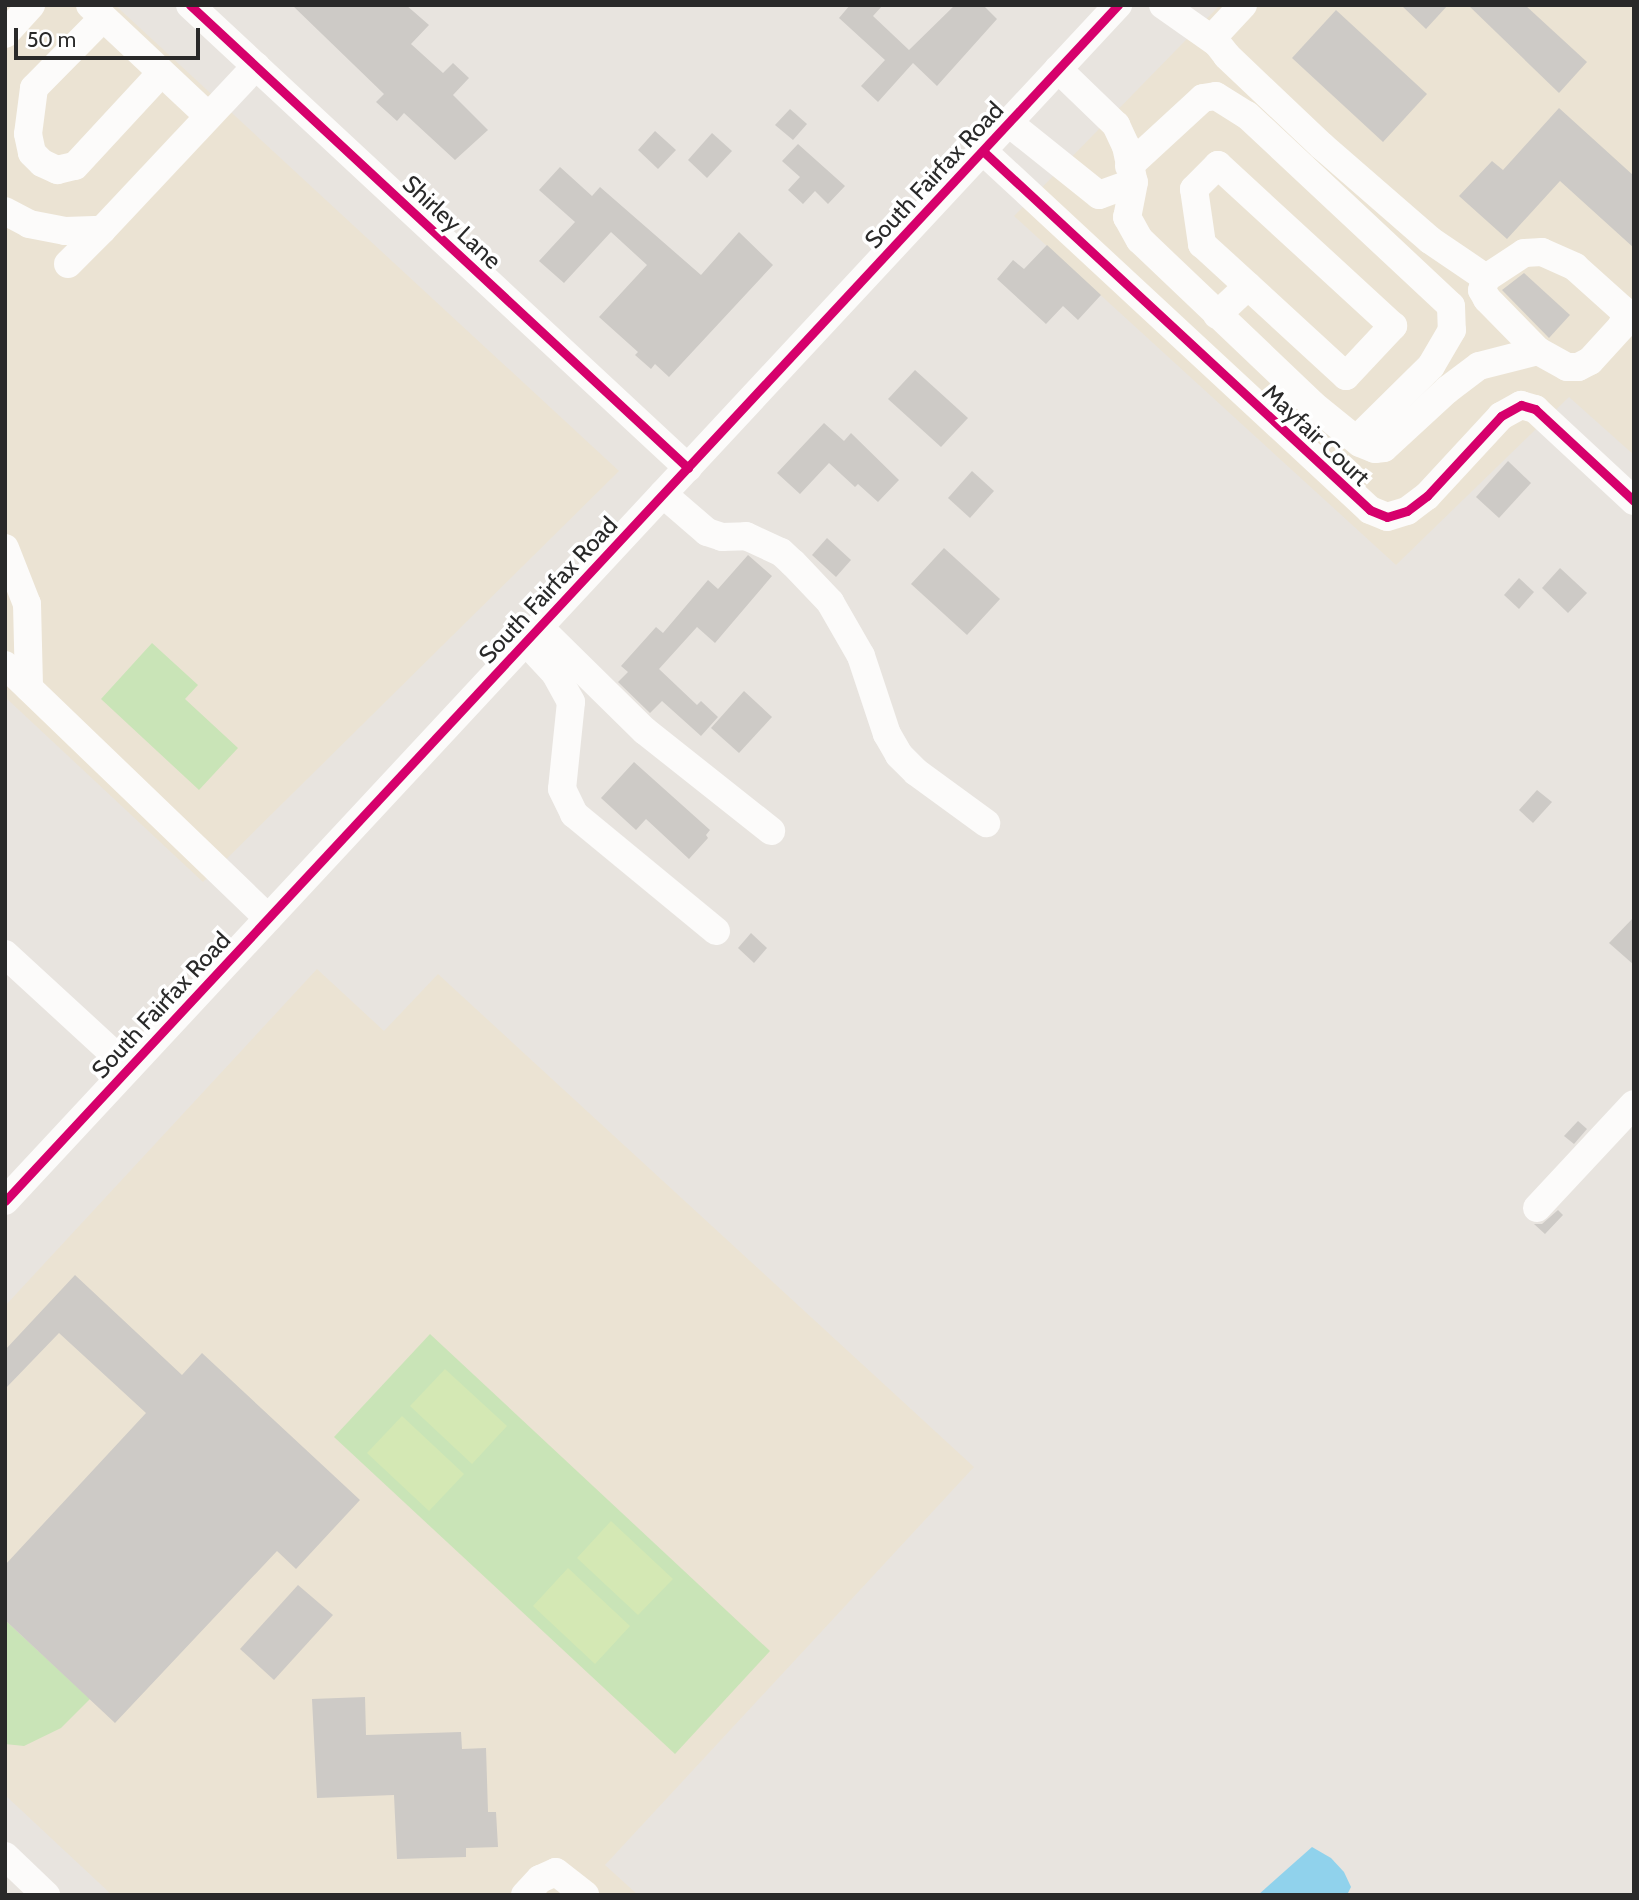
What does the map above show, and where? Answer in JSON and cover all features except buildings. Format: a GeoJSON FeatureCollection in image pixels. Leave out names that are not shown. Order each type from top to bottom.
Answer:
{"type":"FeatureCollection","features":[{"type":"Feature","properties":{"kind":"street"},"geometry":{"type":"LineString","coordinates":[[5,34],[31,5]]}},
{"type":"Feature","properties":{"kind":"street","name":"Shirley Lane"},"geometry":{"type":"LineString","coordinates":[[190,5],[688,467]]}},
{"type":"Feature","properties":{"kind":"street","name":"South Fairfax Road"},"geometry":{"type":"LineString","coordinates":[[5,1201],[1118,5]]}},
{"type":"Feature","properties":{"kind":"street"},"geometry":{"type":"LineString","coordinates":[[1163,5],[1217,43],[1322,146],[1430,240],[1486,278]]}},
{"type":"Feature","properties":{"kind":"street"},"geometry":{"type":"LineString","coordinates":[[1217,43],[1216,34],[1243,5]]}},
{"type":"Feature","properties":{"kind":"street"},"geometry":{"type":"LineString","coordinates":[[161,73],[75,166],[57,170],[42,163],[32,153],[28,134],[34,88],[96,11],[208,116]]}},
{"type":"Feature","properties":{"kind":"street"},"geometry":{"type":"LineString","coordinates":[[68,264],[256,66]]}},
{"type":"Feature","properties":{"kind":"street"},"geometry":{"type":"LineString","coordinates":[[1058,69],[1116,125],[1126,146],[1132,174],[1127,217],[1140,240],[1312,404],[1356,440],[1375,449],[1384,448],[1447,390],[1479,366],[1538,351]]}},
{"type":"Feature","properties":{"kind":"street"},"geometry":{"type":"LineString","coordinates":[[1009,123],[1099,195],[1132,174],[1203,98],[1216,96],[1247,115],[1451,306],[1452,330],[1431,366],[1356,440]]}},
{"type":"Feature","properties":{"kind":"street","name":"Mayfair Court"},"geometry":{"type":"LineString","coordinates":[[984,152],[1370,510],[1387,517],[1407,511],[1427,496],[1501,416],[1521,405],[1535,410],[1634,501]]}},
{"type":"Feature","properties":{"kind":"street"},"geometry":{"type":"LineString","coordinates":[[1218,165],[1393,326],[1346,376],[1248,286],[1202,244],[1194,189],[1218,165]]}},
{"type":"Feature","properties":{"kind":"street"},"geometry":{"type":"LineString","coordinates":[[5,211],[29,223],[65,231],[102,230]]}},
{"type":"Feature","properties":{"kind":"street"},"geometry":{"type":"LineString","coordinates":[[1524,253],[1552,254],[1575,267],[1623,310],[1628,332],[1590,361],[1578,367],[1567,367],[1538,351],[1487,299],[1482,290],[1486,278],[1524,253]]}},
{"type":"Feature","properties":{"kind":"street"},"geometry":{"type":"LineString","coordinates":[[1217,315],[1248,286]]}},
{"type":"Feature","properties":{"kind":"street"},"geometry":{"type":"LineString","coordinates":[[663,495],[707,532],[722,537],[746,536],[781,552],[793,563],[830,602],[861,656],[887,734],[899,755],[916,772],[986,823]]}},
{"type":"Feature","properties":{"kind":"street"},"geometry":{"type":"LineString","coordinates":[[5,548],[27,604],[29,688]]}},
{"type":"Feature","properties":{"kind":"street"},"geometry":{"type":"LineString","coordinates":[[532,634],[645,731],[771,831]]}},
{"type":"Feature","properties":{"kind":"street"},"geometry":{"type":"LineString","coordinates":[[532,634],[571,702],[562,789],[574,814],[716,931]]}},
{"type":"Feature","properties":{"kind":"street"},"geometry":{"type":"LineString","coordinates":[[5,665],[268,918]]}},
{"type":"Feature","properties":{"kind":"street"},"geometry":{"type":"LineString","coordinates":[[5,954],[129,1068]]}},
{"type":"Feature","properties":{"kind":"street"},"geometry":{"type":"LineString","coordinates":[[1537,1208],[1634,1104]]}},
{"type":"Feature","properties":{"kind":"street"},"geometry":{"type":"LineString","coordinates":[[5,1856],[47,1895]]}},
{"type":"Feature","properties":{"kind":"street"},"geometry":{"type":"LineString","coordinates":[[525,1895],[540,1879],[556,1872],[585,1895]]}},
{"type":"Feature","properties":{"kind":"shaded area"},"geometry":{"type":"Polygon","coordinates":[[[5,5],[115,5],[619,471],[203,882],[5,697],[5,5]]]}},
{"type":"Feature","properties":{"kind":"shaded area"},"geometry":{"type":"Polygon","coordinates":[[[1220,5],[1634,5],[1634,455],[1569,397],[1396,565],[1014,216],[1220,5]]]}},
{"type":"Feature","properties":{"kind":"shaded area"},"geometry":{"type":"Polygon","coordinates":[[[317,969],[384,1031],[438,974],[974,1467],[605,1865],[638,1895],[112,1895],[5,1795],[5,1306],[317,969]]]}},
{"type":"Feature","properties":{"kind":"green space"},"geometry":{"type":"Polygon","coordinates":[[[152,643],[198,685],[185,699],[238,748],[199,790],[101,699],[152,643]]]}},
{"type":"Feature","properties":{"kind":"green space"},"geometry":{"type":"Polygon","coordinates":[[[430,1334],[770,1651],[675,1754],[334,1437],[430,1334]]]}},
{"type":"Feature","properties":{"kind":"green space"},"geometry":{"type":"Polygon","coordinates":[[[445,1369],[507,1426],[472,1464],[410,1406],[445,1369]]]}},
{"type":"Feature","properties":{"kind":"green space"},"geometry":{"type":"Polygon","coordinates":[[[402,1416],[464,1474],[429,1511],[367,1453],[402,1416]]]}},
{"type":"Feature","properties":{"kind":"green space"},"geometry":{"type":"Polygon","coordinates":[[[611,1521],[673,1579],[638,1615],[577,1558],[611,1521]]]}},
{"type":"Feature","properties":{"kind":"green space"},"geometry":{"type":"Polygon","coordinates":[[[568,1568],[630,1626],[595,1664],[533,1606],[568,1568]]]}},
{"type":"Feature","properties":{"kind":"green space"},"geometry":{"type":"Polygon","coordinates":[[[5,1620],[90,1699],[61,1728],[24,1746],[5,1744],[5,1620]]]}},
{"type":"Feature","properties":{"kind":"water"},"geometry":{"type":"Polygon","coordinates":[[[1312,1847],[1331,1858],[1344,1872],[1351,1887],[1347,1895],[1258,1895],[1312,1847]]]}},
{"type":"Feature","properties":{"kind":"cycle path"},"geometry":{"type":"LineString","coordinates":[[190,5],[688,468]]}},
{"type":"Feature","properties":{"kind":"cycle path"},"geometry":{"type":"LineString","coordinates":[[5,1201],[1118,5]]}},
{"type":"Feature","properties":{"kind":"cycle path"},"geometry":{"type":"LineString","coordinates":[[984,152],[1370,510],[1387,517],[1407,511],[1427,496],[1501,416],[1521,405],[1535,409],[1634,501]]}}]}
